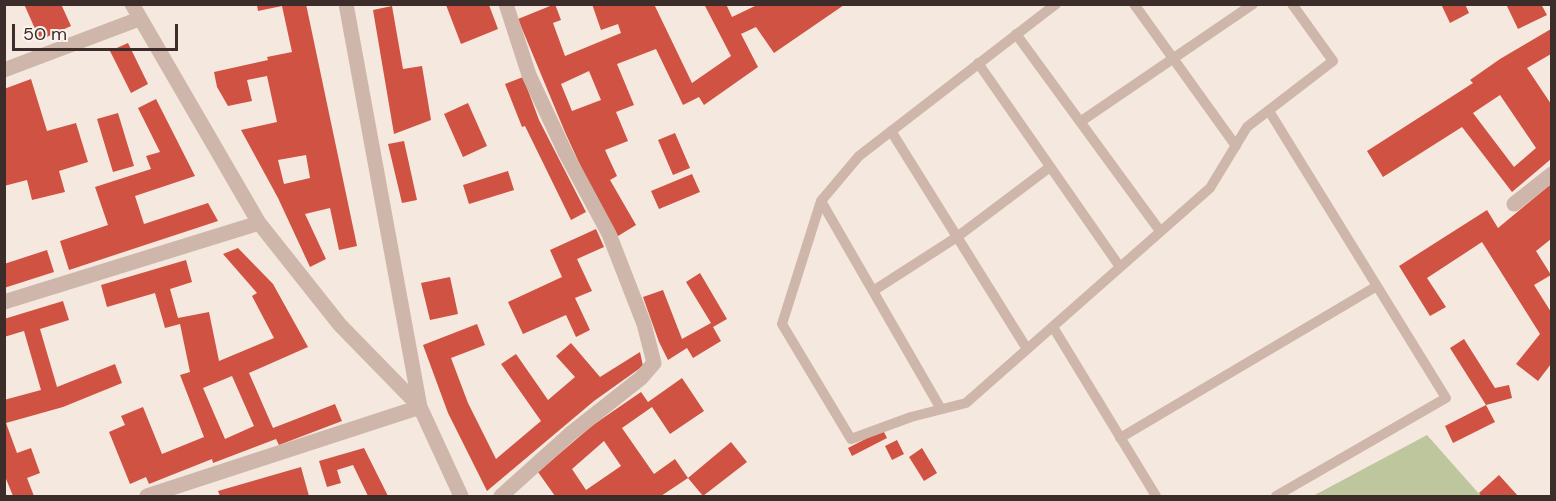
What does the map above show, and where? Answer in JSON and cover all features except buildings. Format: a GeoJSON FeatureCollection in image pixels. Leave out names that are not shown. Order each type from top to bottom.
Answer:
{"type":"FeatureCollection","features":[{"type":"Feature","properties":{"kind":"street"},"geometry":{"type":"LineString","coordinates":[[346,4],[420,407],[460,496]]}},
{"type":"Feature","properties":{"kind":"street"},"geometry":{"type":"LineString","coordinates":[[501,496],[554,447],[641,378],[654,363],[644,324],[609,234],[566,154],[529,75],[510,6]]}},
{"type":"Feature","properties":{"kind":"street"},"geometry":{"type":"LineString","coordinates":[[4,70],[135,12],[259,223],[340,325],[420,407]]}},
{"type":"Feature","properties":{"kind":"street"},"geometry":{"type":"LineString","coordinates":[[1514,204],[1551,174]]}},
{"type":"Feature","properties":{"kind":"street"},"geometry":{"type":"LineString","coordinates":[[4,302],[259,223]]}},
{"type":"Feature","properties":{"kind":"street"},"geometry":{"type":"LineString","coordinates":[[147,496],[420,407]]}},
{"type":"Feature","properties":{"kind":"lane"},"geometry":{"type":"LineString","coordinates":[[1056,4],[859,156],[821,201],[782,324],[851,439],[910,417],[966,403],[1210,188],[1247,127],[1333,61],[1292,4]]}},
{"type":"Feature","properties":{"kind":"lane"},"geometry":{"type":"LineString","coordinates":[[1134,4],[1236,146]]}},
{"type":"Feature","properties":{"kind":"lane"},"geometry":{"type":"LineString","coordinates":[[1080,122],[1253,4]]}},
{"type":"Feature","properties":{"kind":"lane"},"geometry":{"type":"LineString","coordinates":[[1016,34],[1160,231]]}},
{"type":"Feature","properties":{"kind":"lane"},"geometry":{"type":"LineString","coordinates":[[978,63],[1120,267]]}},
{"type":"Feature","properties":{"kind":"lane"},"geometry":{"type":"LineString","coordinates":[[1269,111],[1446,398],[1276,496]]}},
{"type":"Feature","properties":{"kind":"lane"},"geometry":{"type":"LineString","coordinates":[[891,131],[1027,349]]}},
{"type":"Feature","properties":{"kind":"lane"},"geometry":{"type":"LineString","coordinates":[[873,291],[957,237],[1050,167]]}},
{"type":"Feature","properties":{"kind":"lane"},"geometry":{"type":"LineString","coordinates":[[821,201],[941,409]]}},
{"type":"Feature","properties":{"kind":"lane"},"geometry":{"type":"LineString","coordinates":[[1120,438],[1377,286]]}},
{"type":"Feature","properties":{"kind":"lane"},"geometry":{"type":"LineString","coordinates":[[1053,327],[1156,496]]}},
{"type":"Feature","properties":{"kind":"green space"},"geometry":{"type":"Polygon","coordinates":[[[1427,435],[1481,496],[1313,496],[1427,435]]]}}]}
